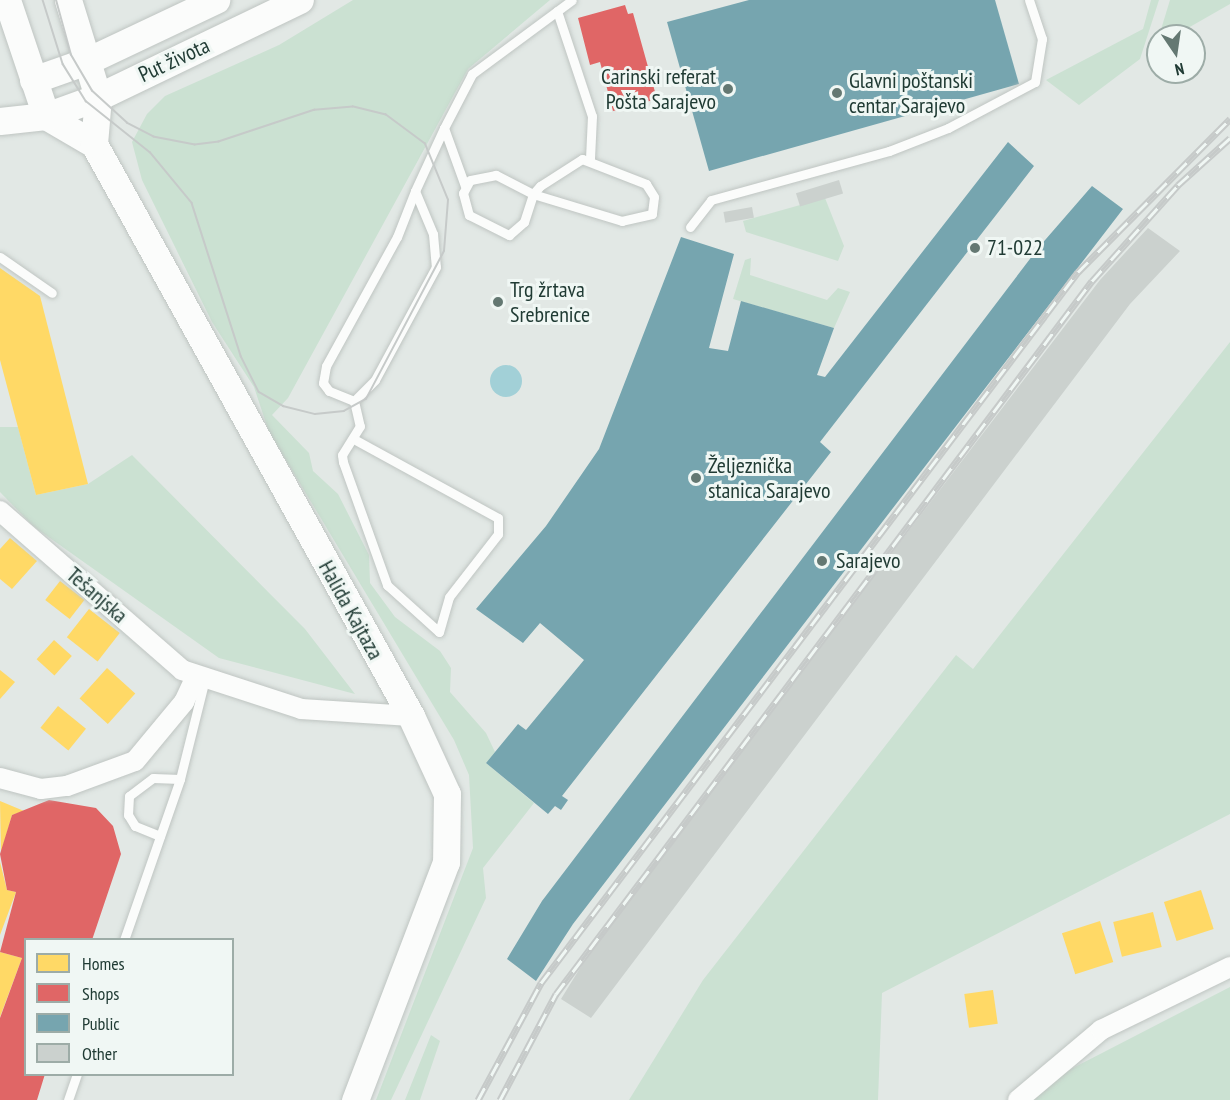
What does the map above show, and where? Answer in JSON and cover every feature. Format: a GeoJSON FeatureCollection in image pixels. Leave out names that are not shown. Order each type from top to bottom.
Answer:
{"type":"FeatureCollection","features":[{"type":"Feature","properties":{"kind":"main road"},"geometry":{"type":"LineString","coordinates":[[7,0],[46,116],[94,144],[98,97],[68,0]]}},
{"type":"Feature","properties":{"kind":"main road","name":"Put života"},"geometry":{"type":"LineString","coordinates":[[33,80],[87,61],[216,0]]}},
{"type":"Feature","properties":{"kind":"main road","name":"Put života"},"geometry":{"type":"LineString","coordinates":[[3,120],[46,116],[98,97],[300,0]]}},
{"type":"Feature","properties":{"kind":"main road"},"geometry":{"type":"LineString","coordinates":[[3,120],[33,80]]}},
{"type":"Feature","properties":{"kind":"main road","name":"Halida Kajtaza"},"geometry":{"type":"LineString","coordinates":[[94,144],[411,716],[447,794],[446,862],[355,1100]]}},
{"type":"Feature","properties":{"kind":"street","name":"Tešanjska"},"geometry":{"type":"LineString","coordinates":[[0,511],[182,670],[302,709],[411,716]]}},
{"type":"Feature","properties":{"kind":"street"},"geometry":{"type":"LineString","coordinates":[[0,778],[41,789],[67,786],[135,760],[184,702],[201,678]]}},
{"type":"Feature","properties":{"kind":"street"},"geometry":{"type":"LineString","coordinates":[[1018,1100],[1101,1030],[1230,966]]}},
{"type":"Feature","properties":{"kind":"lane"},"geometry":{"type":"LineString","coordinates":[[354,401],[329,392],[323,374],[397,237],[444,128],[472,74],[572,0]]}},
{"type":"Feature","properties":{"kind":"lane"},"geometry":{"type":"LineString","coordinates":[[690,227],[711,200],[889,151],[948,128],[1035,82],[1041,39],[1029,0]]}},
{"type":"Feature","properties":{"kind":"lane"},"geometry":{"type":"LineString","coordinates":[[557,11],[592,116],[590,159]]}},
{"type":"Feature","properties":{"kind":"lane"},"geometry":{"type":"LineString","coordinates":[[444,128],[465,186],[469,215],[509,234],[524,222],[533,194],[574,163],[590,159],[646,184],[654,197],[652,214],[622,221],[533,194],[486,174],[465,186]]}},
{"type":"Feature","properties":{"kind":"lane"},"geometry":{"type":"LineString","coordinates":[[354,401],[375,380],[436,267],[433,234],[416,191]]}},
{"type":"Feature","properties":{"kind":"lane"},"geometry":{"type":"LineString","coordinates":[[0,257],[52,293]]}},
{"type":"Feature","properties":{"kind":"lane"},"geometry":{"type":"LineString","coordinates":[[354,401],[360,426],[343,462],[391,591],[439,632],[449,597],[500,526],[498,518],[354,439]]}},
{"type":"Feature","properties":{"kind":"lane"},"geometry":{"type":"LineString","coordinates":[[124,938],[180,779],[201,678]]}},
{"type":"Feature","properties":{"kind":"lane"},"geometry":{"type":"LineString","coordinates":[[160,836],[135,826],[128,815],[129,795],[153,777],[180,779]]}},
{"type":"Feature","properties":{"kind":"lane"},"geometry":{"type":"LineString","coordinates":[[68,1100],[76,1076]]}},
{"type":"Feature","properties":{"kind":"green space"},"geometry":{"type":"Polygon","coordinates":[[[353,0],[550,0],[468,69],[288,398],[272,415],[309,453],[313,471],[338,494],[369,555],[370,583],[395,617],[440,651],[451,668],[450,692],[486,733],[495,752],[486,763],[534,803],[483,868],[486,898],[391,1100],[376,1100],[473,848],[469,775],[454,740],[269,432],[254,387],[212,322],[142,180],[132,142],[147,114],[165,96],[279,45],[353,0]]]}},
{"type":"Feature","properties":{"kind":"green space"},"geometry":{"type":"Polygon","coordinates":[[[1151,0],[1159,0],[1151,24],[1146,24],[1146,40],[1140,59],[1079,105],[1046,80],[1143,29],[1151,0]]]}},
{"type":"Feature","properties":{"kind":"green space"},"geometry":{"type":"Polygon","coordinates":[[[1170,0],[1230,0],[1230,4],[1195,24],[1163,24],[1170,0]]]}},
{"type":"Feature","properties":{"kind":"green space"},"geometry":{"type":"Polygon","coordinates":[[[825,198],[844,246],[838,261],[746,232],[743,221],[825,198]]]}},
{"type":"Feature","properties":{"kind":"green space"},"geometry":{"type":"Polygon","coordinates":[[[751,258],[750,275],[827,300],[838,288],[850,292],[834,328],[733,299],[745,260],[751,258]]]}},
{"type":"Feature","properties":{"kind":"green space"},"geometry":{"type":"Polygon","coordinates":[[[1230,342],[1230,814],[882,993],[878,1100],[629,1100],[703,980],[956,655],[973,669],[1230,342]]]}},
{"type":"Feature","properties":{"kind":"green space"},"geometry":{"type":"Polygon","coordinates":[[[0,427],[18,427],[36,495],[88,484],[132,455],[305,629],[355,694],[219,658],[33,526],[0,492],[0,427]]]}},
{"type":"Feature","properties":{"kind":"green space"},"geometry":{"type":"Polygon","coordinates":[[[1230,987],[1230,1100],[1031,1100],[1040,1085],[1230,987]]]}},
{"type":"Feature","properties":{"kind":"green space"},"geometry":{"type":"Polygon","coordinates":[[[431,1035],[440,1041],[420,1100],[405,1100],[431,1035]]]}},
{"type":"Feature","properties":{"kind":"water"},"geometry":{"type":"Polygon","coordinates":[[[506,365],[517,370],[522,381],[517,392],[506,397],[495,392],[490,381],[495,370],[506,365]]]}},
{"type":"Feature","properties":{"kind":"building: Homes"},"geometry":{"type":"Polygon","coordinates":[[[0,268],[40,296],[88,484],[36,495],[0,360],[0,268]]]}},
{"type":"Feature","properties":{"kind":"building: Homes"},"geometry":{"type":"Polygon","coordinates":[[[10,538],[37,561],[12,589],[0,579],[0,549],[10,538]]]}},
{"type":"Feature","properties":{"kind":"building: Homes"},"geometry":{"type":"Polygon","coordinates":[[[60,581],[84,600],[70,619],[45,600],[60,581]]]}},
{"type":"Feature","properties":{"kind":"building: Homes"},"geometry":{"type":"Polygon","coordinates":[[[89,609],[120,633],[98,661],[67,637],[89,609]]]}},
{"type":"Feature","properties":{"kind":"building: Homes"},"geometry":{"type":"Polygon","coordinates":[[[54,640],[72,656],[54,675],[37,659],[54,640]]]}},
{"type":"Feature","properties":{"kind":"building: Homes"},"geometry":{"type":"Polygon","coordinates":[[[107,668],[135,693],[108,724],[80,698],[107,668]]]}},
{"type":"Feature","properties":{"kind":"building: Homes"},"geometry":{"type":"Polygon","coordinates":[[[0,670],[15,682],[0,699],[0,670]]]}},
{"type":"Feature","properties":{"kind":"building: Homes"},"geometry":{"type":"Polygon","coordinates":[[[58,706],[86,729],[68,750],[40,728],[58,706]]]}},
{"type":"Feature","properties":{"kind":"building: Homes"},"geometry":{"type":"Polygon","coordinates":[[[0,801],[24,811],[12,815],[1,853],[0,801]]]}},
{"type":"Feature","properties":{"kind":"building: Homes"},"geometry":{"type":"Polygon","coordinates":[[[0,862],[7,890],[16,892],[0,935],[0,862]]]}},
{"type":"Feature","properties":{"kind":"building: Homes"},"geometry":{"type":"Polygon","coordinates":[[[1201,890],[1214,929],[1177,941],[1164,902],[1201,890]]]}},
{"type":"Feature","properties":{"kind":"building: Homes"},"geometry":{"type":"Polygon","coordinates":[[[1153,912],[1162,947],[1122,957],[1113,922],[1153,912]]]}},
{"type":"Feature","properties":{"kind":"building: Homes"},"geometry":{"type":"Polygon","coordinates":[[[1100,921],[1113,962],[1075,974],[1062,933],[1100,921]]]}},
{"type":"Feature","properties":{"kind":"building: Homes"},"geometry":{"type":"Polygon","coordinates":[[[0,952],[22,958],[0,1017],[0,952]]]}},
{"type":"Feature","properties":{"kind":"building: Homes"},"geometry":{"type":"Polygon","coordinates":[[[993,990],[998,1024],[969,1028],[964,994],[993,990]]]}},
{"type":"Feature","properties":{"kind":"building: Shops"},"geometry":{"type":"Polygon","coordinates":[[[625,5],[628,14],[633,13],[657,99],[613,111],[600,62],[590,65],[578,18],[625,5]]]}},
{"type":"Feature","properties":{"kind":"building: Shops"},"geometry":{"type":"Polygon","coordinates":[[[49,800],[96,808],[113,826],[121,854],[93,938],[24,938],[24,1076],[44,1076],[37,1100],[0,1100],[0,1018],[22,958],[0,952],[16,892],[7,890],[0,854],[12,815],[49,800]]]}},
{"type":"Feature","properties":{"kind":"building: Public","name":"Glavni poštanski centar Sarajevo"},"geometry":{"type":"Polygon","coordinates":[[[749,0],[995,0],[1019,84],[709,171],[667,22],[749,0]]]}},
{"type":"Feature","properties":{"kind":"building: Public","name":"Željeznička stanica Sarajevo"},"geometry":{"type":"Polygon","coordinates":[[[1008,142],[1034,166],[820,442],[831,452],[562,796],[568,800],[561,810],[555,806],[548,814],[486,763],[518,724],[526,730],[584,660],[540,623],[523,643],[476,609],[546,526],[599,449],[681,237],[734,254],[709,348],[728,351],[741,301],[834,328],[817,375],[825,377],[1008,142]]]}},
{"type":"Feature","properties":{"kind":"building: Public"},"geometry":{"type":"Polygon","coordinates":[[[1092,186],[1123,209],[573,924],[536,981],[507,959],[542,901],[1039,247],[1092,186]]]}},
{"type":"Feature","properties":{"kind":"building: Other"},"geometry":{"type":"Polygon","coordinates":[[[839,180],[843,193],[800,207],[796,193],[839,180]]]}},
{"type":"Feature","properties":{"kind":"building: Other"},"geometry":{"type":"Polygon","coordinates":[[[752,207],[754,218],[725,223],[723,212],[752,207]]]}},
{"type":"Feature","properties":{"kind":"building: Other"},"geometry":{"type":"Polygon","coordinates":[[[1148,228],[1180,251],[1130,304],[591,1018],[561,999],[601,934],[1100,280],[1148,228]]]}},
{"type":"Feature","properties":{"kind":"tram line"},"geometry":{"type":"LineString","coordinates":[[43,0],[63,64],[86,101],[150,152],[192,203],[241,356],[259,392],[283,406],[315,414],[344,411],[366,399],[444,251],[448,200],[425,144],[386,115],[353,107],[315,110],[219,142],[195,145],[154,137],[127,123],[92,91],[71,55],[56,0]]}},
{"type":"Feature","properties":{"kind":"railway"},"geometry":{"type":"LineString","coordinates":[[478,1100],[541,983],[1078,272],[1230,119]]}},
{"type":"Feature","properties":{"kind":"railway"},"geometry":{"type":"LineString","coordinates":[[500,1100],[556,994],[1092,281],[1178,185],[1230,138]]}},
{"type":"Feature","properties":{"kind":"place","name":"Carinski referat Pošta Sarajevo"},"geometry":{"type":"Point","coordinates":[728,89]}},
{"type":"Feature","properties":{"kind":"place","name":"Glavni poštanski centar Sarajevo"},"geometry":{"type":"Point","coordinates":[837,93]}},
{"type":"Feature","properties":{"kind":"place","name":"71-022"},"geometry":{"type":"Point","coordinates":[975,248]}},
{"type":"Feature","properties":{"kind":"place","name":"Trg žrtava Srebrenice"},"geometry":{"type":"Point","coordinates":[498,302]}},
{"type":"Feature","properties":{"kind":"place","name":"Željeznička stanica Sarajevo"},"geometry":{"type":"Point","coordinates":[696,478]}},
{"type":"Feature","properties":{"kind":"place","name":"Sarajevo"},"geometry":{"type":"Point","coordinates":[822,561]}}]}
